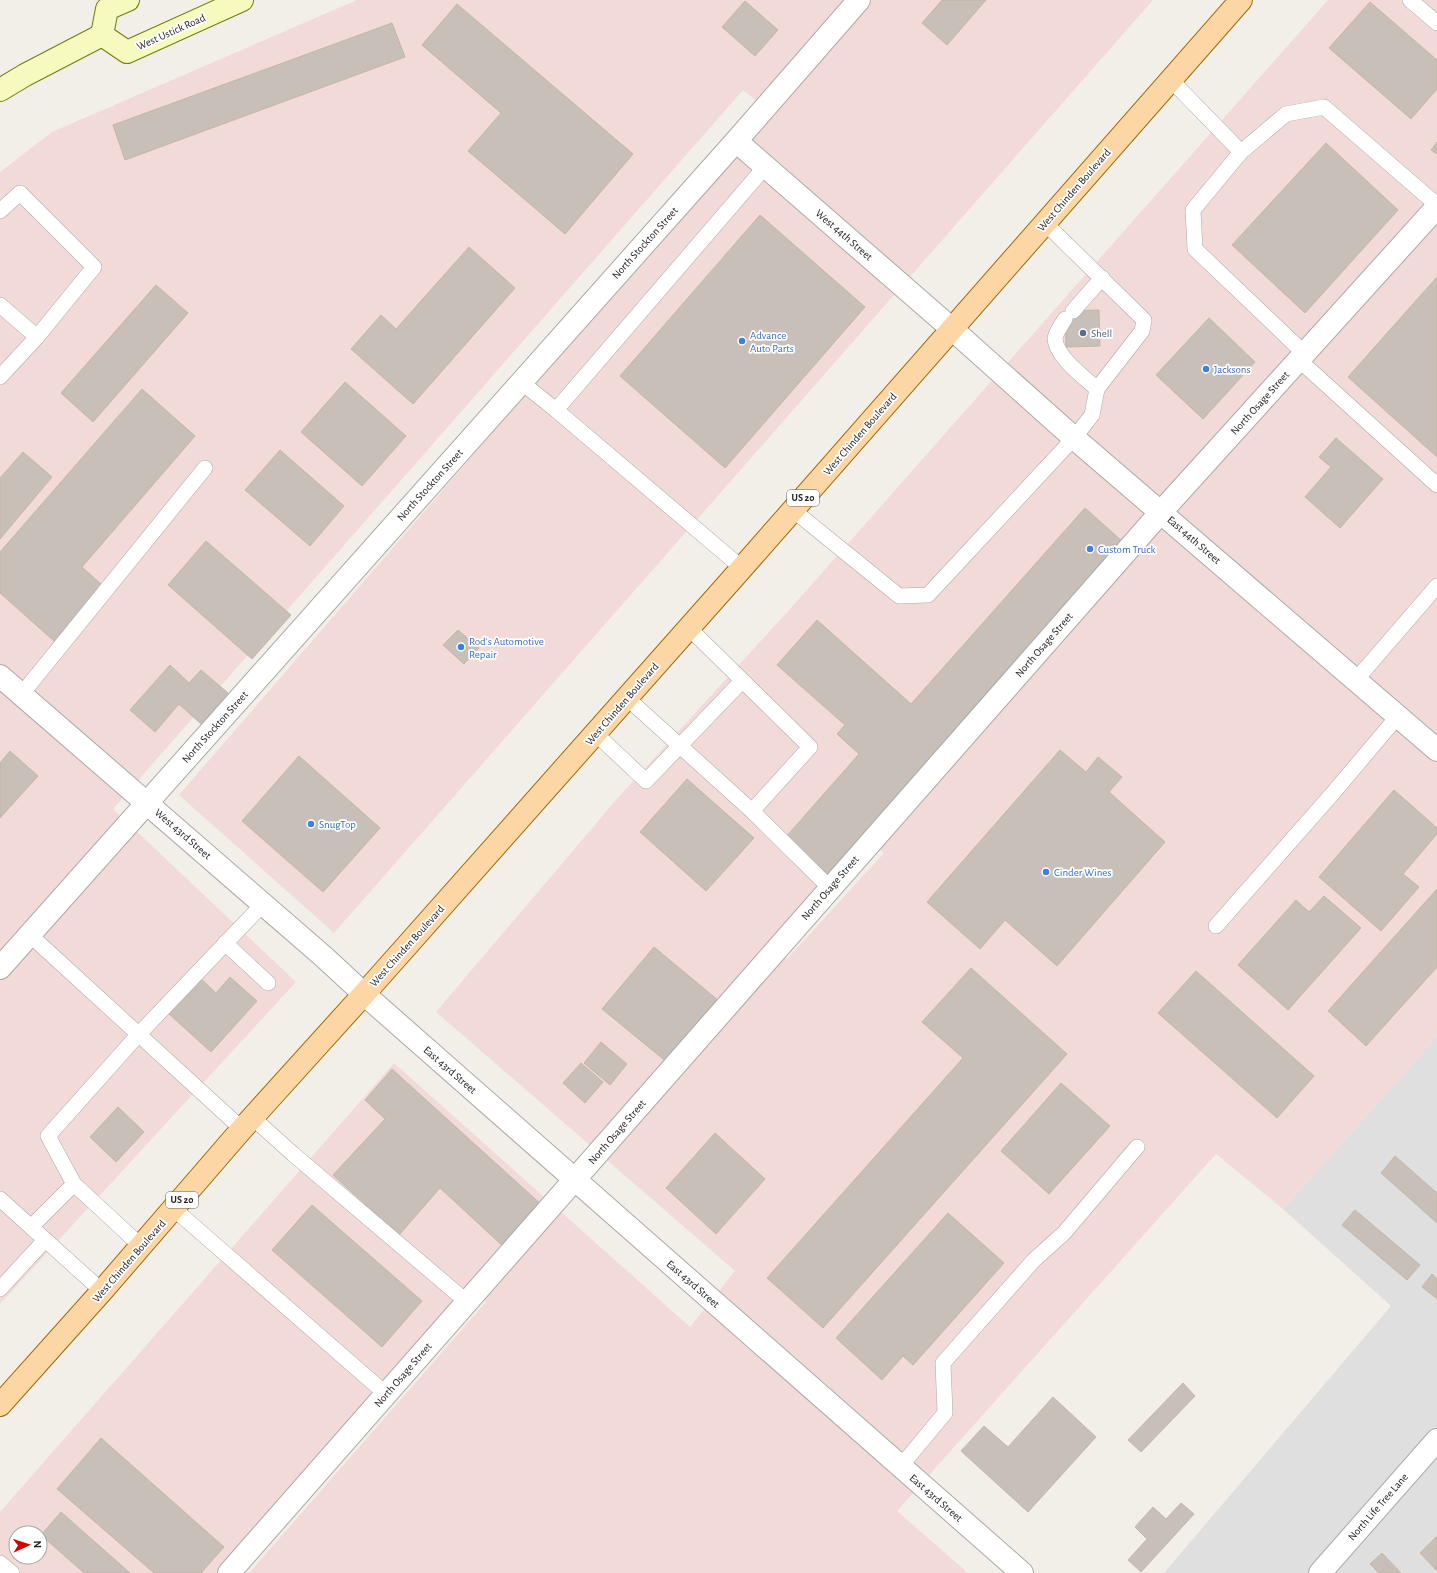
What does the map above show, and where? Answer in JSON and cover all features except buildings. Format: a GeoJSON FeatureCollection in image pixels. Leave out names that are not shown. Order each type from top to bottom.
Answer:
{"type":"FeatureCollection","features":[{"type":"Feature","properties":{"kind":"main road"},"geometry":{"type":"LineString","coordinates":[[0,90],[25,75],[102,35],[107,9],[128,0]]}},
{"type":"Feature","properties":{"kind":"main road","name":"West Ustick Road"},"geometry":{"type":"LineString","coordinates":[[102,35],[127,52],[242,0]]}},
{"type":"Feature","properties":{"kind":"main road","name":"West Chinden Boulevard"},"geometry":{"type":"LineString","coordinates":[[0,1406],[247,1124],[596,734],[688,627],[742,568],[1241,0]]}},
{"type":"Feature","properties":{"kind":"street","name":"North Stockton Street"},"geometry":{"type":"LineString","coordinates":[[0,968],[736,141],[859,0]]}},
{"type":"Feature","properties":{"kind":"street","name":"West 44th Street"},"geometry":{"type":"LineString","coordinates":[[736,141],[952,329]]}},
{"type":"Feature","properties":{"kind":"street","name":"North Osage Street"},"geometry":{"type":"LineString","coordinates":[[229,1573],[1161,512],[1437,206]]}},
{"type":"Feature","properties":{"kind":"street","name":"East 44th Street"},"geometry":{"type":"LineString","coordinates":[[952,329],[1074,438],[1437,750]]}},
{"type":"Feature","properties":{"kind":"street","name":"West 43rd Street"},"geometry":{"type":"LineString","coordinates":[[0,676],[324,957],[364,994]]}},
{"type":"Feature","properties":{"kind":"street","name":"East 43rd Street"},"geometry":{"type":"LineString","coordinates":[[364,994],[1022,1573]]}},
{"type":"Feature","properties":{"kind":"street","name":"North Life Tree Lane"},"geometry":{"type":"LineString","coordinates":[[1320,1573],[1437,1440]]}},
{"type":"Feature","properties":{"kind":"lane"},"geometry":{"type":"LineString","coordinates":[[1410,0],[1437,23]]}},
{"type":"Feature","properties":{"kind":"lane"},"geometry":{"type":"LineString","coordinates":[[1171,80],[1241,152]]}},
{"type":"Feature","properties":{"kind":"lane"},"geometry":{"type":"LineString","coordinates":[[1437,206],[1324,106],[1286,114],[1241,152],[1193,210],[1196,249],[1302,357],[1437,485]]}},
{"type":"Feature","properties":{"kind":"lane"},"geometry":{"type":"LineString","coordinates":[[556,410],[766,167]]}},
{"type":"Feature","properties":{"kind":"lane"},"geometry":{"type":"LineString","coordinates":[[0,211],[20,193],[94,267],[37,337],[0,377]]}},
{"type":"Feature","properties":{"kind":"lane"},"geometry":{"type":"LineString","coordinates":[[793,510],[899,596],[928,596],[1074,438],[1092,415],[1097,389],[1142,331],[1144,320],[1045,223]]}},
{"type":"Feature","properties":{"kind":"lane"},"geometry":{"type":"LineString","coordinates":[[1097,389],[1066,361],[1057,346],[1055,338],[1069,315],[1102,278]]}},
{"type":"Feature","properties":{"kind":"lane"},"geometry":{"type":"LineString","coordinates":[[0,305],[37,337]]}},
{"type":"Feature","properties":{"kind":"lane"},"geometry":{"type":"LineString","coordinates":[[521,382],[742,568]]}},
{"type":"Feature","properties":{"kind":"lane"},"geometry":{"type":"LineString","coordinates":[[21,695],[205,468]]}},
{"type":"Feature","properties":{"kind":"lane"},"geometry":{"type":"LineString","coordinates":[[1355,681],[1437,586]]}},
{"type":"Feature","properties":{"kind":"lane"},"geometry":{"type":"LineString","coordinates":[[688,627],[810,747],[752,811]]}},
{"type":"Feature","properties":{"kind":"lane"},"geometry":{"type":"LineString","coordinates":[[596,734],[646,781],[681,746],[742,680]]}},
{"type":"Feature","properties":{"kind":"lane"},"geometry":{"type":"LineString","coordinates":[[627,698],[752,811],[830,888]]}},
{"type":"Feature","properties":{"kind":"lane"},"geometry":{"type":"LineString","coordinates":[[1216,926],[1333,793],[1398,716]]}},
{"type":"Feature","properties":{"kind":"lane"},"geometry":{"type":"LineString","coordinates":[[141,1246],[74,1184],[48,1136],[138,1035],[263,904]]}},
{"type":"Feature","properties":{"kind":"lane"},"geometry":{"type":"LineString","coordinates":[[30,935],[138,1035],[247,1124],[293,1154],[467,1302]]}},
{"type":"Feature","properties":{"kind":"lane"},"geometry":{"type":"LineString","coordinates":[[225,943],[268,983]]}},
{"type":"Feature","properties":{"kind":"lane"},"geometry":{"type":"LineString","coordinates":[[901,1466],[945,1413],[943,1363],[1034,1260],[1064,1233],[1137,1146]]}},
{"type":"Feature","properties":{"kind":"lane"},"geometry":{"type":"LineString","coordinates":[[31,1227],[74,1184]]}},
{"type":"Feature","properties":{"kind":"lane"},"geometry":{"type":"LineString","coordinates":[[0,1199],[102,1291]]}},
{"type":"Feature","properties":{"kind":"lane"},"geometry":{"type":"LineString","coordinates":[[174,1209],[386,1394]]}},
{"type":"Feature","properties":{"kind":"lane"},"geometry":{"type":"LineString","coordinates":[[0,1289],[45,1240]]}},
{"type":"Feature","properties":{"kind":"lane"},"geometry":{"type":"LineString","coordinates":[[0,1563],[12,1573]]}},
{"type":"Feature","properties":{"kind":"shaded area"},"geometry":{"type":"Polygon","coordinates":[[[357,0],[1153,0],[334,933],[179,795],[770,112],[743,90],[113,809],[296,982],[0,1304],[0,172],[52,132],[357,0]]]}},
{"type":"Feature","properties":{"kind":"shaded area"},"geometry":{"type":"Polygon","coordinates":[[[1328,0],[1437,0],[1437,1036],[1283,1209],[1216,1154],[897,1511],[968,1573],[249,1573],[486,1302],[467,1286],[217,1573],[0,1573],[0,1512],[394,1063],[690,1327],[735,1271],[436,1012],[616,800],[799,599],[1328,0]],[[864,836],[771,939],[787,959],[884,853],[864,836]]]}},
{"type":"Feature","properties":{"kind":"shaded area"},"geometry":{"type":"Polygon","coordinates":[[[1437,1036],[1437,1573],[1164,1573],[1391,1306],[1283,1209],[1437,1036]]]}},
{"type":"Feature","properties":{"kind":"place","name":"Shell"},"geometry":{"type":"Point","coordinates":[1083,333]}},
{"type":"Feature","properties":{"kind":"place","name":"Advance Auto Parts"},"geometry":{"type":"Point","coordinates":[742,341]}},
{"type":"Feature","properties":{"kind":"place","name":"Jacksons"},"geometry":{"type":"Point","coordinates":[1206,369]}},
{"type":"Feature","properties":{"kind":"place","name":"Custom Truck"},"geometry":{"type":"Point","coordinates":[1090,549]}},
{"type":"Feature","properties":{"kind":"place","name":"Rod's Automotive Repair"},"geometry":{"type":"Point","coordinates":[461,647]}},
{"type":"Feature","properties":{"kind":"place","name":"SnugTop"},"geometry":{"type":"Point","coordinates":[311,824]}},
{"type":"Feature","properties":{"kind":"place","name":"Cinder Wines"},"geometry":{"type":"Point","coordinates":[1046,872]}}]}
